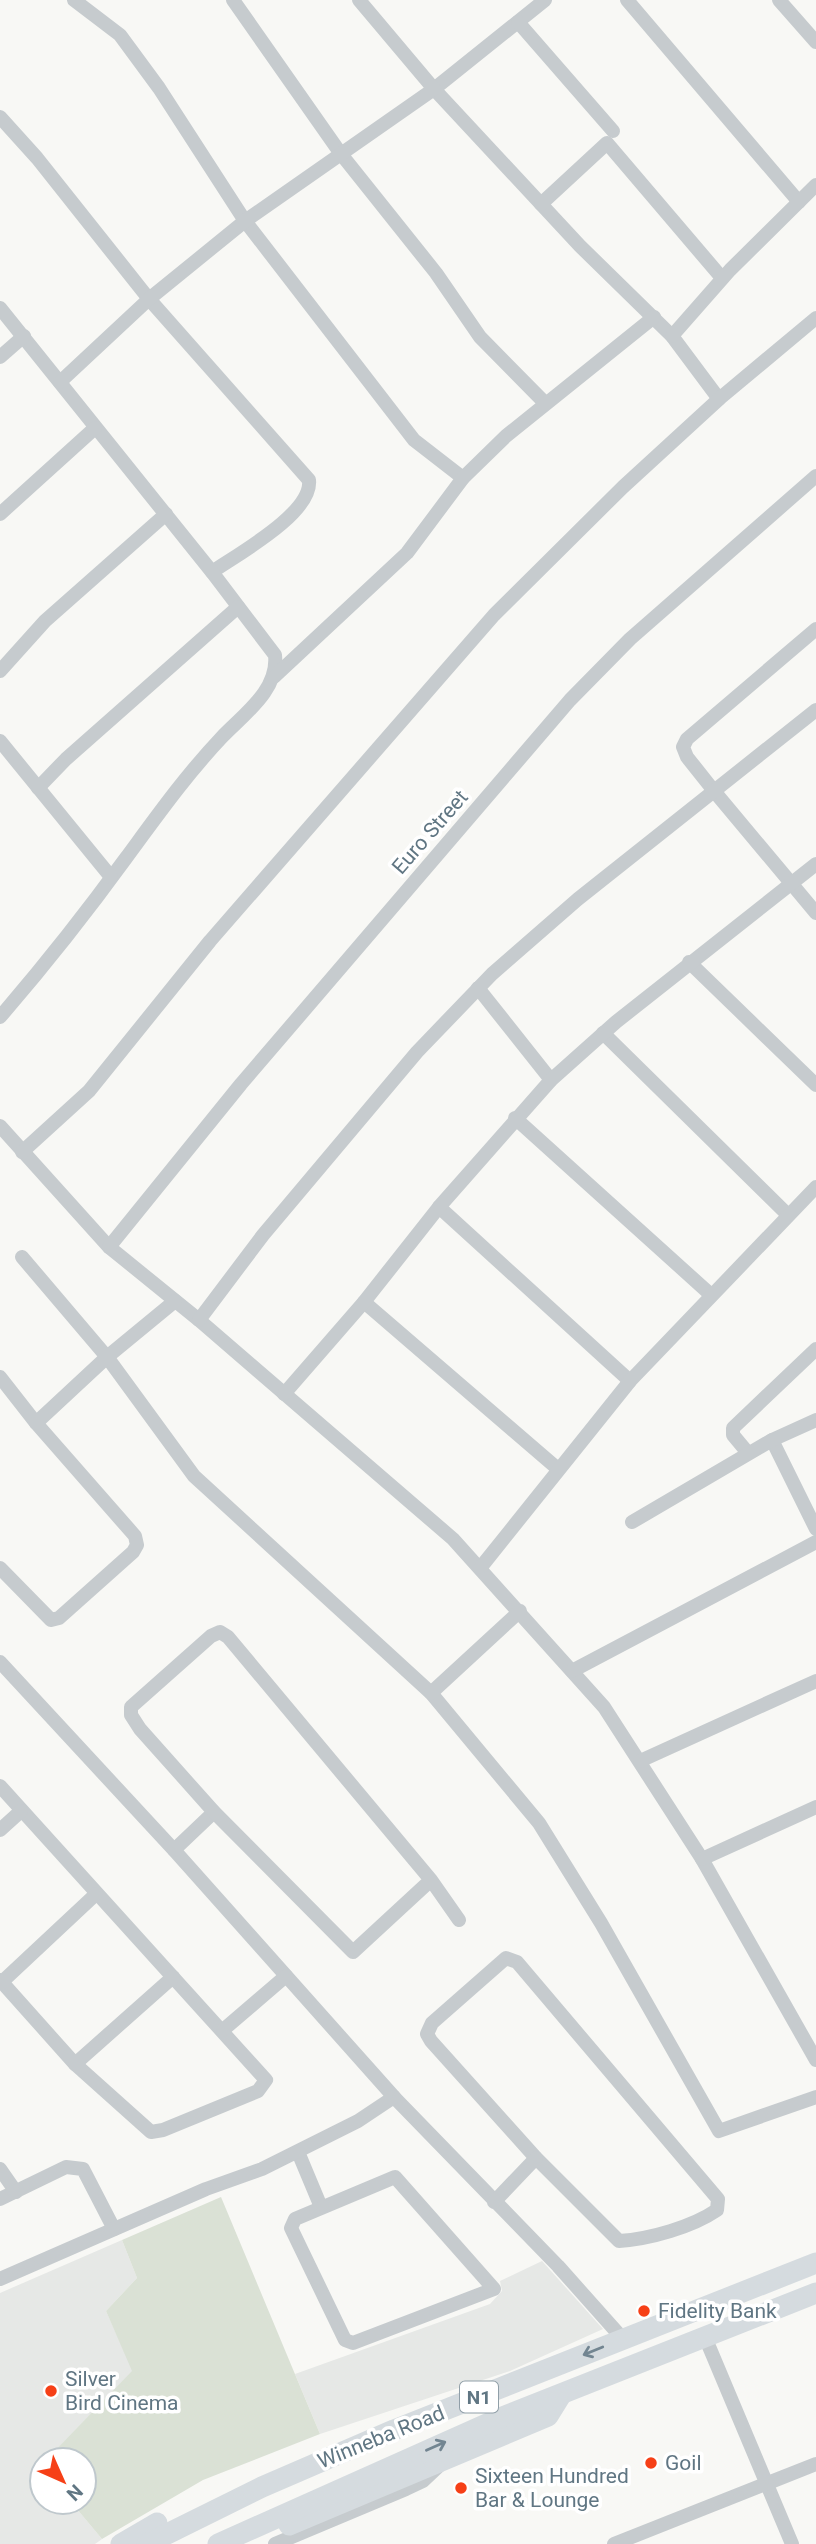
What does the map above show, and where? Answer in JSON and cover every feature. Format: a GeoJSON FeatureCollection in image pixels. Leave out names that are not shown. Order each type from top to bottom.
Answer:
{"type":"FeatureCollection","features":[{"type":"Feature","properties":{"kind":"highway","name":"Winneba Road"},"geometry":{"type":"LineString","coordinates":[[147,2544],[262,2487],[448,2409],[623,2339],[727,2301],[816,2263]]}},
{"type":"Feature","properties":{"kind":"highway","name":"Winneba Road"},"geometry":{"type":"LineString","coordinates":[[218,2544],[487,2424],[816,2293]]}},
{"type":"Feature","properties":{"kind":"highway"},"geometry":{"type":"LineString","coordinates":[[246,2544],[548,2416],[561,2395]]}},
{"type":"Feature","properties":{"kind":"highway"},"geometry":{"type":"LineString","coordinates":[[121,2544],[226,2489],[345,2436],[448,2409]]}},
{"type":"Feature","properties":{"kind":"street"},"geometry":{"type":"LineString","coordinates":[[74,0],[120,35],[159,88],[245,221],[414,440],[463,478]]}},
{"type":"Feature","properties":{"kind":"street"},"geometry":{"type":"LineString","coordinates":[[233,0],[341,154],[436,273],[480,337],[544,402]]}},
{"type":"Feature","properties":{"kind":"street"},"geometry":{"type":"LineString","coordinates":[[60,382],[149,299],[245,221],[434,89],[545,0]]}},
{"type":"Feature","properties":{"kind":"street"},"geometry":{"type":"LineString","coordinates":[[628,0],[799,202]]}},
{"type":"Feature","properties":{"kind":"street"},"geometry":{"type":"LineString","coordinates":[[779,0],[816,42]]}},
{"type":"Feature","properties":{"kind":"street"},"geometry":{"type":"LineString","coordinates":[[365,2],[434,89],[541,204],[672,336],[719,399]]}},
{"type":"Feature","properties":{"kind":"street"},"geometry":{"type":"LineString","coordinates":[[518,22],[613,131]]}},
{"type":"Feature","properties":{"kind":"street"},"geometry":{"type":"LineString","coordinates":[[0,117],[37,158],[149,299],[309,480],[310,490],[304,502],[291,515],[212,572]]}},
{"type":"Feature","properties":{"kind":"street"},"geometry":{"type":"LineString","coordinates":[[541,204],[607,143],[722,278]]}},
{"type":"Feature","properties":{"kind":"street"},"geometry":{"type":"LineString","coordinates":[[672,336],[722,278],[816,185]]}},
{"type":"Feature","properties":{"kind":"street"},"geometry":{"type":"LineString","coordinates":[[0,308],[212,572],[275,655],[274,677]]}},
{"type":"Feature","properties":{"kind":"street"},"geometry":{"type":"LineString","coordinates":[[0,1017],[51,958],[159,809],[200,760],[267,691],[274,677],[407,553],[463,478],[544,402],[654,317]]}},
{"type":"Feature","properties":{"kind":"street"},"geometry":{"type":"LineString","coordinates":[[22,1152],[89,1091],[210,941],[495,615],[623,487],[719,399],[816,318]]}},
{"type":"Feature","properties":{"kind":"street"},"geometry":{"type":"LineString","coordinates":[[0,358],[24,336]]}},
{"type":"Feature","properties":{"kind":"street"},"geometry":{"type":"LineString","coordinates":[[0,514],[95,428]]}},
{"type":"Feature","properties":{"kind":"street","name":"Euro Street"},"geometry":{"type":"LineString","coordinates":[[109,1247],[241,1084],[570,700],[630,639],[816,476]]}},
{"type":"Feature","properties":{"kind":"street"},"geometry":{"type":"LineString","coordinates":[[0,671],[45,621],[166,514]]}},
{"type":"Feature","properties":{"kind":"street"},"geometry":{"type":"LineString","coordinates":[[38,788],[66,759],[238,607]]}},
{"type":"Feature","properties":{"kind":"street"},"geometry":{"type":"LineString","coordinates":[[816,629],[687,739],[683,747],[687,757],[714,791],[816,913]]}},
{"type":"Feature","properties":{"kind":"street"},"geometry":{"type":"LineString","coordinates":[[199,1320],[271,1225],[417,1052],[478,988],[578,899],[816,709]]}},
{"type":"Feature","properties":{"kind":"street"},"geometry":{"type":"LineString","coordinates":[[0,741],[111,877]]}},
{"type":"Feature","properties":{"kind":"street"},"geometry":{"type":"LineString","coordinates":[[284,1394],[364,1302],[439,1207],[551,1080],[603,1032],[816,864]]}},
{"type":"Feature","properties":{"kind":"street"},"geometry":{"type":"LineString","coordinates":[[689,962],[816,1085]]}},
{"type":"Feature","properties":{"kind":"street"},"geometry":{"type":"LineString","coordinates":[[478,988],[551,1080]]}},
{"type":"Feature","properties":{"kind":"street"},"geometry":{"type":"LineString","coordinates":[[603,1032],[787,1214]]}},
{"type":"Feature","properties":{"kind":"street"},"geometry":{"type":"LineString","coordinates":[[515,1118],[710,1294]]}},
{"type":"Feature","properties":{"kind":"street"},"geometry":{"type":"LineString","coordinates":[[0,1126],[109,1247],[199,1320],[453,1539],[481,1567],[604,1707],[702,1859],[816,2060]]}},
{"type":"Feature","properties":{"kind":"street"},"geometry":{"type":"LineString","coordinates":[[481,1567],[630,1381],[710,1294],[816,1187]]}},
{"type":"Feature","properties":{"kind":"street"},"geometry":{"type":"LineString","coordinates":[[439,1207],[630,1381]]}},
{"type":"Feature","properties":{"kind":"street"},"geometry":{"type":"LineString","coordinates":[[22,1257],[107,1357],[194,1476],[431,1693],[539,1823],[601,1923],[719,2132],[816,2097]]}},
{"type":"Feature","properties":{"kind":"street"},"geometry":{"type":"LineString","coordinates":[[36,1423],[107,1357],[176,1301]]}},
{"type":"Feature","properties":{"kind":"street"},"geometry":{"type":"LineString","coordinates":[[364,1302],[558,1469]]}},
{"type":"Feature","properties":{"kind":"street"},"geometry":{"type":"LineString","coordinates":[[748,1453],[733,1434],[733,1428],[816,1349]]}},
{"type":"Feature","properties":{"kind":"street"},"geometry":{"type":"LineString","coordinates":[[0,1377],[36,1423],[135,1536],[137,1545],[133,1552],[60,1618],[51,1620],[0,1568]]}},
{"type":"Feature","properties":{"kind":"street"},"geometry":{"type":"LineString","coordinates":[[632,1522],[748,1453],[816,1420]]}},
{"type":"Feature","properties":{"kind":"street"},"geometry":{"type":"LineString","coordinates":[[772,1440],[816,1529]]}},
{"type":"Feature","properties":{"kind":"street"},"geometry":{"type":"LineString","coordinates":[[572,1671],[816,1542]]}},
{"type":"Feature","properties":{"kind":"street"},"geometry":{"type":"LineString","coordinates":[[431,1693],[520,1611]]}},
{"type":"Feature","properties":{"kind":"street"},"geometry":{"type":"LineString","coordinates":[[431,1880],[353,1952],[214,1812],[140,1729],[131,1715],[131,1707],[211,1636],[220,1632],[228,1637],[431,1880],[459,1920]]}},
{"type":"Feature","properties":{"kind":"street"},"geometry":{"type":"LineString","coordinates":[[0,1662],[174,1850],[394,2097],[623,2339]]}},
{"type":"Feature","properties":{"kind":"street"},"geometry":{"type":"LineString","coordinates":[[640,1761],[816,1681]]}},
{"type":"Feature","properties":{"kind":"street"},"geometry":{"type":"LineString","coordinates":[[0,1786],[264,2075],[266,2080],[263,2086],[163,2130],[151,2132],[142,2127],[75,2064],[1,1981],[96,1894]]}},
{"type":"Feature","properties":{"kind":"street"},"geometry":{"type":"LineString","coordinates":[[702,1859],[816,1807]]}},
{"type":"Feature","properties":{"kind":"street"},"geometry":{"type":"LineString","coordinates":[[0,1829],[21,1811]]}},
{"type":"Feature","properties":{"kind":"street"},"geometry":{"type":"LineString","coordinates":[[174,1850],[214,1812]]}},
{"type":"Feature","properties":{"kind":"street"},"geometry":{"type":"LineString","coordinates":[[506,1958],[517,1962],[718,2199],[717,2210],[706,2218],[647,2236],[619,2241],[536,2158],[427,2034],[432,2023],[506,1958]]}},
{"type":"Feature","properties":{"kind":"street"},"geometry":{"type":"LineString","coordinates":[[223,2030],[286,1976]]}},
{"type":"Feature","properties":{"kind":"street"},"geometry":{"type":"LineString","coordinates":[[75,2064],[173,1977]]}},
{"type":"Feature","properties":{"kind":"street"},"geometry":{"type":"LineString","coordinates":[[0,2279],[298,2152],[358,2121],[394,2097]]}},
{"type":"Feature","properties":{"kind":"street"},"geometry":{"type":"LineString","coordinates":[[298,2152],[321,2207]]}},
{"type":"Feature","properties":{"kind":"street"},"geometry":{"type":"LineString","coordinates":[[494,2202],[536,2158]]}},
{"type":"Feature","properties":{"kind":"street"},"geometry":{"type":"LineString","coordinates":[[0,2199],[66,2167],[83,2169],[114,2229]]}},
{"type":"Feature","properties":{"kind":"street"},"geometry":{"type":"LineString","coordinates":[[0,2169],[16,2192]]}},
{"type":"Feature","properties":{"kind":"street"},"geometry":{"type":"LineString","coordinates":[[395,2177],[494,2289],[353,2343],[345,2340],[291,2228],[295,2219],[321,2207],[395,2177]]}},
{"type":"Feature","properties":{"kind":"street"},"geometry":{"type":"LineString","coordinates":[[705,2337],[718,2373],[769,2482],[792,2544]]}},
{"type":"Feature","properties":{"kind":"street"},"geometry":{"type":"LineString","coordinates":[[284,2542],[414,2485],[445,2460]]}},
{"type":"Feature","properties":{"kind":"street"},"geometry":{"type":"LineString","coordinates":[[614,2544],[816,2464]]}},
{"type":"Feature","properties":{"kind":"shaded area"},"geometry":{"type":"Polygon","coordinates":[[[221,2197],[320,2434],[203,2480],[102,2539],[83,2516],[98,2516],[98,2446],[60,2446],[132,2371],[106,2311],[137,2278],[122,2240],[221,2197]]]}},
{"type":"Feature","properties":{"kind":"shaded area"},"geometry":{"type":"Polygon","coordinates":[[[122,2240],[137,2278],[106,2311],[133,2371],[60,2446],[28,2446],[28,2516],[83,2516],[102,2539],[95,2544],[0,2544],[0,2293],[122,2240]]]}},
{"type":"Feature","properties":{"kind":"shaded area"},"geometry":{"type":"Polygon","coordinates":[[[542,2261],[603,2329],[510,2371],[320,2434],[295,2374],[490,2304],[502,2291],[500,2281],[542,2261]]]}},
{"type":"Feature","properties":{"kind":"place","name":"Fidelity Bank"},"geometry":{"type":"Point","coordinates":[644,2311]}},
{"type":"Feature","properties":{"kind":"place","name":"Silver Bird Cinema"},"geometry":{"type":"Point","coordinates":[51,2391]}},
{"type":"Feature","properties":{"kind":"place","name":"Goil"},"geometry":{"type":"Point","coordinates":[651,2463]}},
{"type":"Feature","properties":{"kind":"place","name":"Sixteen Hundred Bar & Lounge"},"geometry":{"type":"Point","coordinates":[461,2488]}}]}
